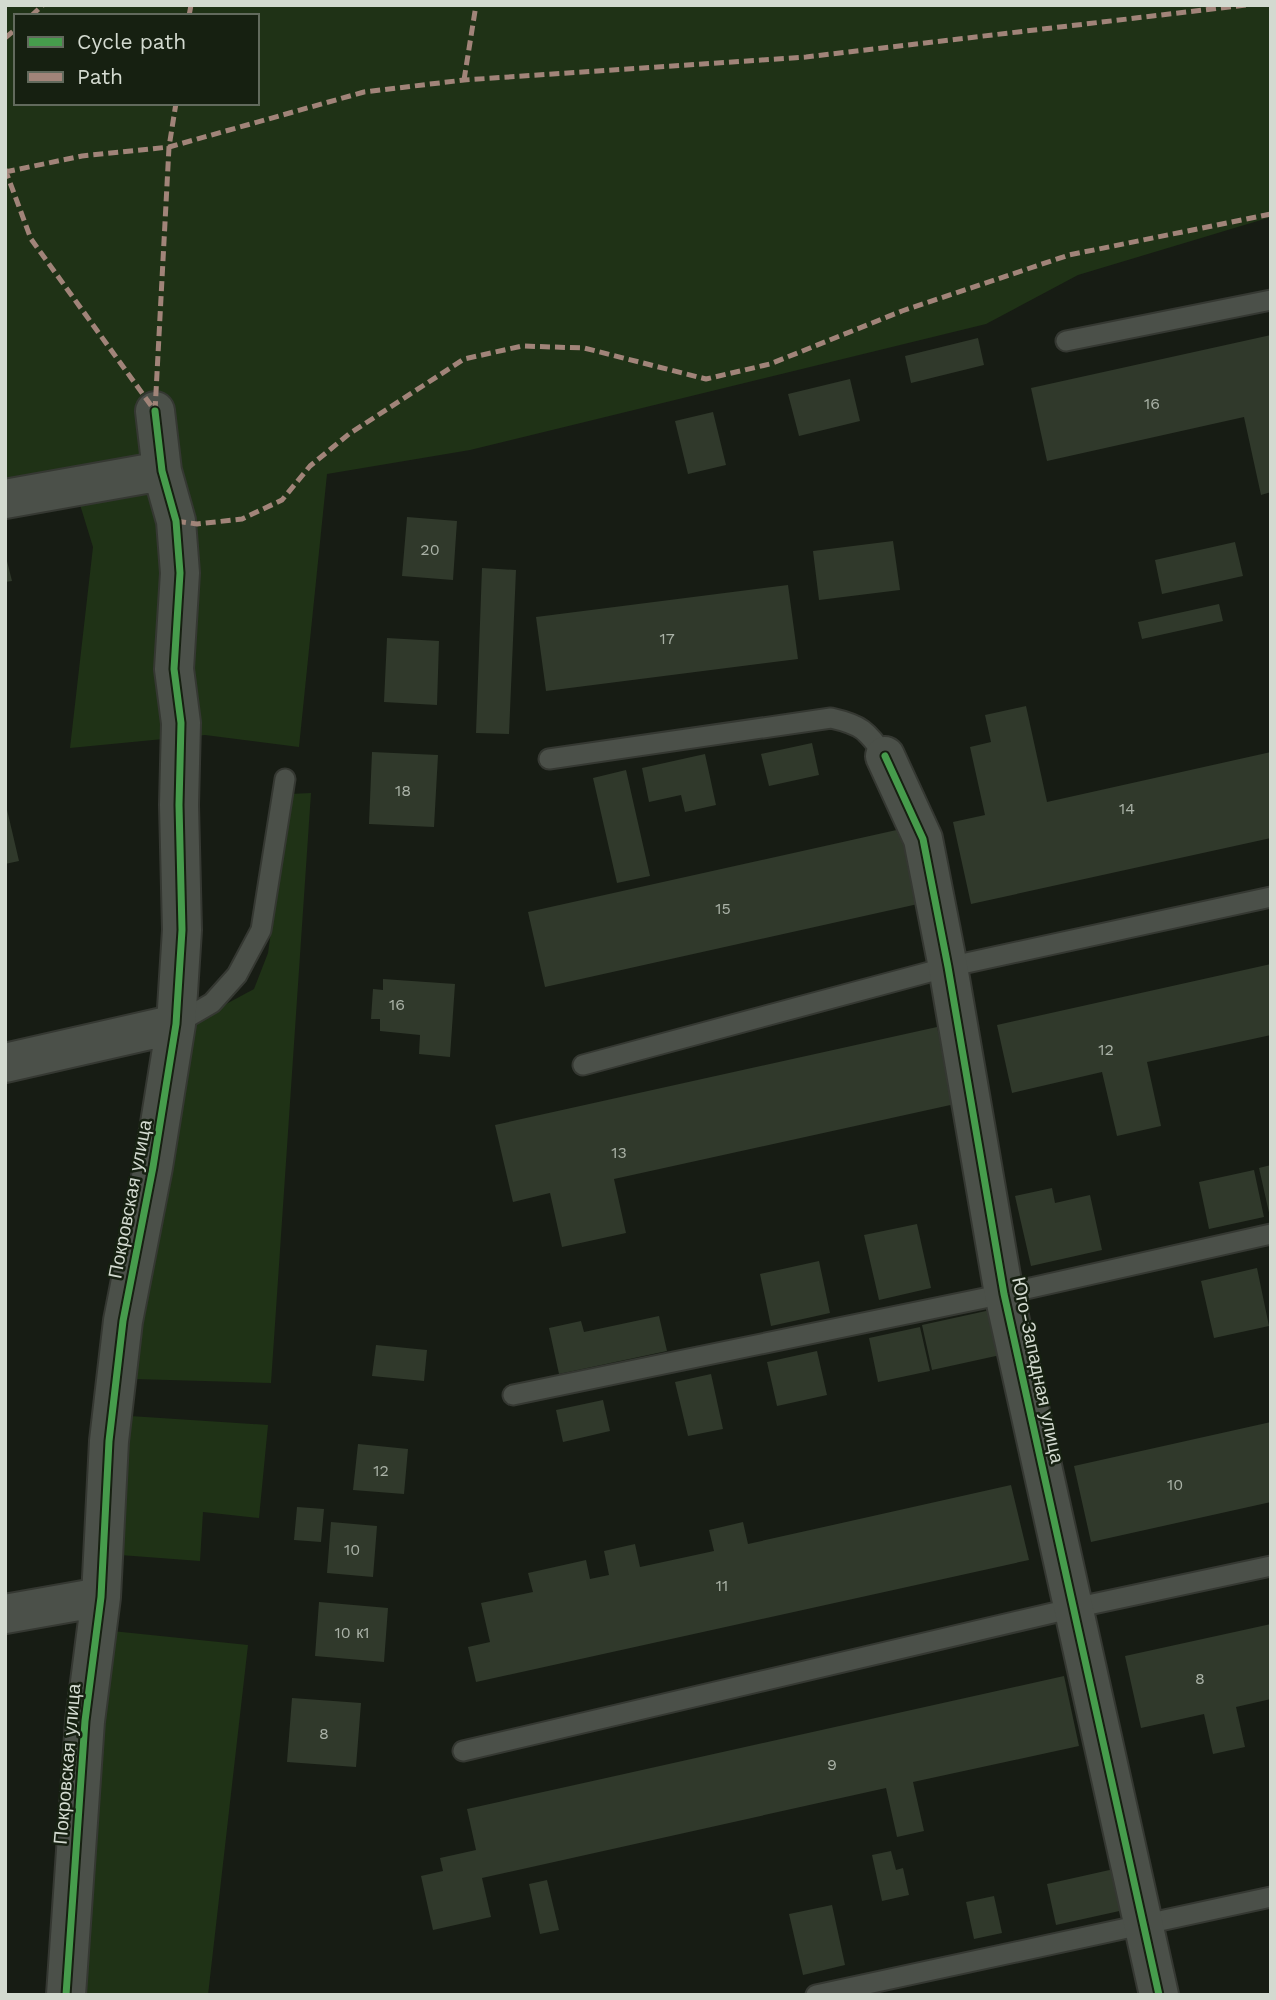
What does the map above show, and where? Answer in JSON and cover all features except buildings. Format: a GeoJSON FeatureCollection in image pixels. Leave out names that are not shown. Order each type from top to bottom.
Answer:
{"type":"FeatureCollection","features":[{"type":"Feature","properties":{"kind":"street","name":"Покровская улица"},"geometry":{"type":"LineString","coordinates":[[66,1995],[85,1721],[101,1597],[109,1441],[123,1321],[155,1155],[176,1024],[182,930],[179,805],[181,723],[174,669],[180,573],[176,521],[162,471],[155,411]]}},
{"type":"Feature","properties":{"kind":"street"},"geometry":{"type":"LineString","coordinates":[[5,499],[162,471]]}},
{"type":"Feature","properties":{"kind":"street","name":"Юго-Западная улица"},"geometry":{"type":"LineString","coordinates":[[885,756],[923,839],[948,967],[1004,1294],[1159,1995]]}},
{"type":"Feature","properties":{"kind":"street"},"geometry":{"type":"LineString","coordinates":[[5,1063],[176,1024]]}},
{"type":"Feature","properties":{"kind":"street"},"geometry":{"type":"LineString","coordinates":[[5,1614],[101,1597]]}},
{"type":"Feature","properties":{"kind":"lane"},"geometry":{"type":"LineString","coordinates":[[1066,341],[1271,300]]}},
{"type":"Feature","properties":{"kind":"lane"},"geometry":{"type":"LineString","coordinates":[[549,758],[831,718],[856,723],[870,735],[885,756]]}},
{"type":"Feature","properties":{"kind":"lane"},"geometry":{"type":"LineString","coordinates":[[176,1024],[212,1003],[237,975],[261,930],[285,779]]}},
{"type":"Feature","properties":{"kind":"lane"},"geometry":{"type":"LineString","coordinates":[[583,1065],[948,967],[1271,897]]}},
{"type":"Feature","properties":{"kind":"lane"},"geometry":{"type":"LineString","coordinates":[[513,1395],[1004,1294],[1271,1234]]}},
{"type":"Feature","properties":{"kind":"lane"},"geometry":{"type":"LineString","coordinates":[[463,1751],[1074,1608],[1271,1566]]}},
{"type":"Feature","properties":{"kind":"lane"},"geometry":{"type":"LineString","coordinates":[[816,1995],[1271,1897]]}},
{"type":"Feature","properties":{"kind":"green space"},"geometry":{"type":"Polygon","coordinates":[[[5,5],[1271,5],[1271,217],[1078,275],[986,324],[470,450],[327,474],[299,747],[205,735],[70,748],[93,547],[70,472],[5,486],[5,5]]]}},
{"type":"Feature","properties":{"kind":"green space"},"geometry":{"type":"Polygon","coordinates":[[[311,793],[271,1383],[134,1379],[143,1274],[189,1024],[254,989],[268,953],[290,794],[311,793]]]}},
{"type":"Feature","properties":{"kind":"green space"},"geometry":{"type":"Polygon","coordinates":[[[130,1416],[268,1425],[259,1518],[203,1512],[200,1561],[120,1555],[130,1416]]]}},
{"type":"Feature","properties":{"kind":"green space"},"geometry":{"type":"Polygon","coordinates":[[[112,1631],[248,1645],[208,1995],[80,1995],[112,1631]]]}},
{"type":"Feature","properties":{"kind":"marked path"},"geometry":{"type":"LineString","coordinates":[[33,14],[43,5]]}},
{"type":"Feature","properties":{"kind":"marked path"},"geometry":{"type":"LineString","coordinates":[[189,14],[191,5]]}},
{"type":"Feature","properties":{"kind":"marked path"},"geometry":{"type":"LineString","coordinates":[[464,80],[476,5]]}},
{"type":"Feature","properties":{"kind":"marked path"},"geometry":{"type":"LineString","coordinates":[[5,172],[82,156],[169,147],[364,92],[464,80],[806,57],[1246,5]]}},
{"type":"Feature","properties":{"kind":"marked path"},"geometry":{"type":"LineString","coordinates":[[5,38],[14,31]]}},
{"type":"Feature","properties":{"kind":"marked path"},"geometry":{"type":"LineString","coordinates":[[155,411],[169,147],[176,105]]}},
{"type":"Feature","properties":{"kind":"marked path"},"geometry":{"type":"LineString","coordinates":[[5,169],[31,239],[155,411]]}},
{"type":"Feature","properties":{"kind":"marked path"},"geometry":{"type":"LineString","coordinates":[[176,521],[197,524],[242,519],[282,500],[310,466],[349,434],[464,359],[522,346],[584,348],[706,379],[770,364],[902,311],[1069,255],[1271,214]]}},
{"type":"Feature","properties":{"kind":"cycle path"},"geometry":{"type":"LineString","coordinates":[[66,1995],[85,1721],[101,1597],[109,1441],[123,1321],[153,1167],[176,1024],[182,930],[179,805],[181,723],[174,669],[180,573],[176,521],[162,471],[155,411]]}},
{"type":"Feature","properties":{"kind":"cycle path"},"geometry":{"type":"LineString","coordinates":[[885,756],[923,839],[948,967],[1004,1294],[1159,1995]]}}]}
